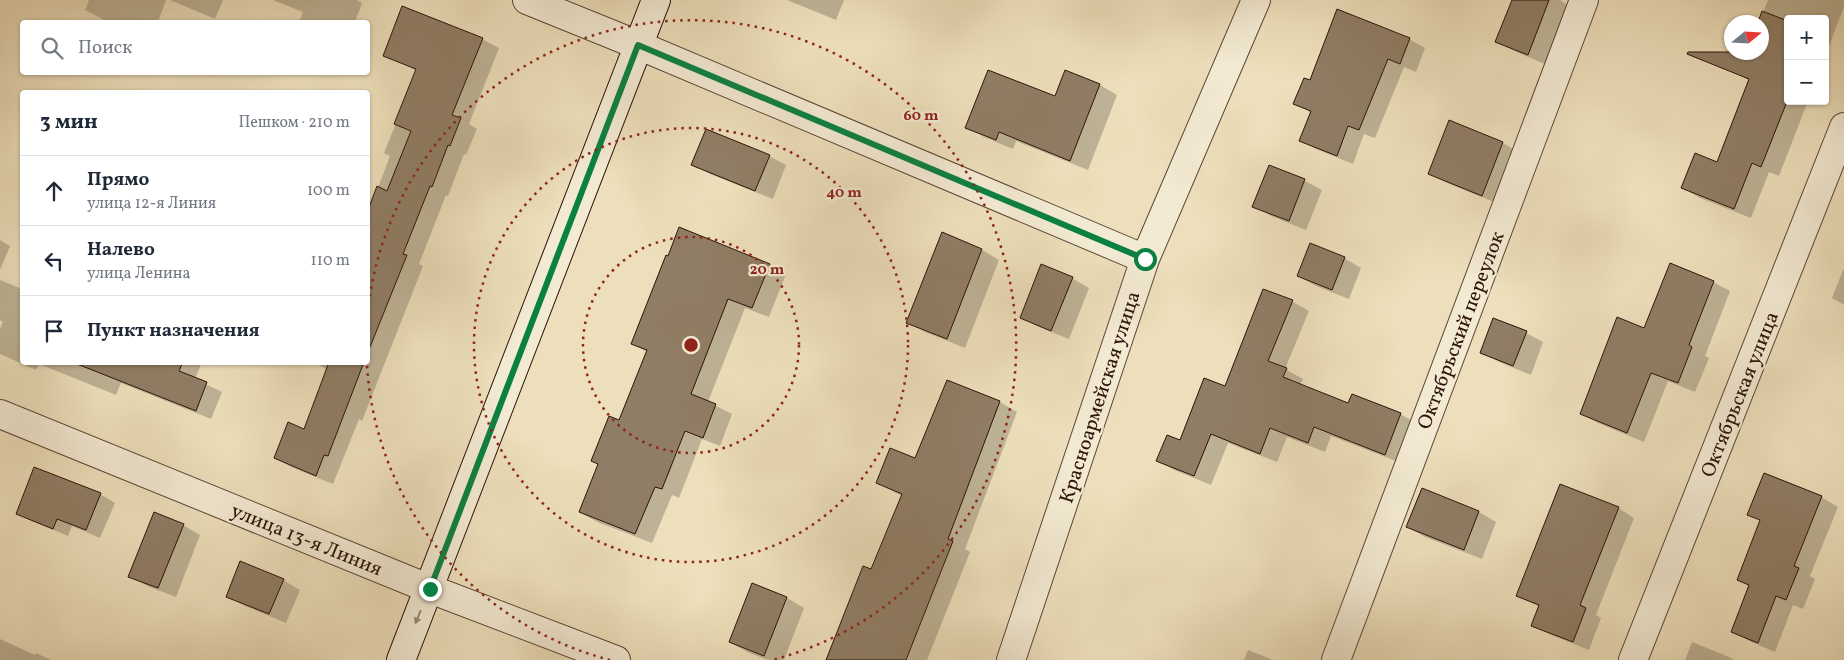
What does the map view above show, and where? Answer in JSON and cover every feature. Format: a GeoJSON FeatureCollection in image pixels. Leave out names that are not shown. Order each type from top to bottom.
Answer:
{"type":"FeatureCollection","features":[{"type":"Feature","properties":{"kind":"street"},"geometry":{"type":"LineString","coordinates":[[527,0],[1145,259]]}},
{"type":"Feature","properties":{"kind":"street"},"geometry":{"type":"LineString","coordinates":[[401,660],[656,0]]}},
{"type":"Feature","properties":{"kind":"street","name":"Красноармейская улица"},"geometry":{"type":"LineString","coordinates":[[1011,660],[1145,259],[1256,0]]}},
{"type":"Feature","properties":{"kind":"street","name":"Октябрьский переулок"},"geometry":{"type":"LineString","coordinates":[[1336,660],[1584,0]]}},
{"type":"Feature","properties":{"kind":"street","name":"Октябрьская улица"},"geometry":{"type":"LineString","coordinates":[[1633,660],[1844,128]]}},
{"type":"Feature","properties":{"kind":"street","name":"улица 13-я Линия"},"geometry":{"type":"LineString","coordinates":[[0,414],[430,589],[616,660]]}},
{"type":"Feature","properties":{"kind":"building"},"geometry":{"type":"Polygon","coordinates":[[[1512,0],[1549,0],[1528,55],[1495,42],[1512,0]]]}},
{"type":"Feature","properties":{"kind":"building"},"geometry":{"type":"Polygon","coordinates":[[[402,6],[483,38],[452,115],[461,118],[450,146],[448,145],[432,187],[430,186],[403,254],[407,255],[370,347],[370,205],[377,186],[387,191],[411,131],[394,124],[416,69],[383,56],[402,6]]]}},
{"type":"Feature","properties":{"kind":"building"},"geometry":{"type":"Polygon","coordinates":[[[1337,9],[1410,38],[1400,64],[1388,59],[1359,130],[1348,126],[1337,156],[1299,141],[1311,111],[1293,104],[1304,78],[1310,80],[1337,9]]]}},
{"type":"Feature","properties":{"kind":"building"},"geometry":{"type":"Polygon","coordinates":[[[1762,11],[1784,19],[1784,105],[1786,105],[1761,167],[1752,163],[1734,209],[1681,188],[1695,153],[1717,162],[1749,79],[1687,54],[1688,52],[1724,52],[1724,60],[1769,60],[1769,15],[1761,15],[1762,11]]]}},
{"type":"Feature","properties":{"kind":"building"},"geometry":{"type":"Polygon","coordinates":[[[988,70],[1055,96],[1065,70],[1100,84],[1070,161],[999,132],[996,140],[965,128],[988,70]]]}},
{"type":"Feature","properties":{"kind":"building"},"geometry":{"type":"Polygon","coordinates":[[[1449,120],[1503,142],[1482,196],[1428,174],[1449,120]]]}},
{"type":"Feature","properties":{"kind":"building"},"geometry":{"type":"Polygon","coordinates":[[[706,129],[770,155],[755,191],[691,165],[706,129]]]}},
{"type":"Feature","properties":{"kind":"building"},"geometry":{"type":"Polygon","coordinates":[[[1269,165],[1305,179],[1289,221],[1252,207],[1269,165]]]}},
{"type":"Feature","properties":{"kind":"building"},"geometry":{"type":"Polygon","coordinates":[[[679,227],[770,264],[752,308],[728,299],[691,394],[716,404],[703,438],[685,431],[662,489],[655,487],[635,534],[579,512],[598,464],[591,461],[609,416],[619,420],[647,350],[631,344],[679,227]]]}},
{"type":"Feature","properties":{"kind":"building"},"geometry":{"type":"Polygon","coordinates":[[[942,232],[982,249],[947,339],[906,323],[942,232]]]}},
{"type":"Feature","properties":{"kind":"building"},"geometry":{"type":"Polygon","coordinates":[[[1310,243],[1345,257],[1332,290],[1297,276],[1310,243]]]}},
{"type":"Feature","properties":{"kind":"building"},"geometry":{"type":"Polygon","coordinates":[[[1670,263],[1714,281],[1689,345],[1692,347],[1678,383],[1651,373],[1627,433],[1580,414],[1617,317],[1644,328],[1670,263]]]}},
{"type":"Feature","properties":{"kind":"building"},"geometry":{"type":"Polygon","coordinates":[[[1041,264],[1073,277],[1051,331],[1020,318],[1041,264]]]}},
{"type":"Feature","properties":{"kind":"building"},"geometry":{"type":"Polygon","coordinates":[[[1263,289],[1293,300],[1268,361],[1287,368],[1283,377],[1348,403],[1352,394],[1401,413],[1385,455],[1314,427],[1308,443],[1270,428],[1260,454],[1211,434],[1194,476],[1156,461],[1167,435],[1180,440],[1204,378],[1225,386],[1263,289]]]}},
{"type":"Feature","properties":{"kind":"building"},"geometry":{"type":"Polygon","coordinates":[[[1493,318],[1527,331],[1513,366],[1480,353],[1493,318]]]}},
{"type":"Feature","properties":{"kind":"building"},"geometry":{"type":"Polygon","coordinates":[[[80,365],[182,365],[179,371],[207,382],[196,411],[80,365]]]}},
{"type":"Feature","properties":{"kind":"building"},"geometry":{"type":"Polygon","coordinates":[[[328,365],[363,365],[328,456],[324,455],[316,476],[274,458],[288,422],[304,429],[328,365]]]}},
{"type":"Feature","properties":{"kind":"building"},"geometry":{"type":"Polygon","coordinates":[[[947,380],[1000,401],[948,539],[953,541],[906,660],[826,660],[863,566],[871,569],[902,494],[876,483],[890,448],[915,458],[947,380]]]}},
{"type":"Feature","properties":{"kind":"building"},"geometry":{"type":"Polygon","coordinates":[[[34,467],[101,493],[86,530],[57,519],[53,529],[16,514],[34,467]]]}},
{"type":"Feature","properties":{"kind":"building"},"geometry":{"type":"Polygon","coordinates":[[[1764,473],[1822,496],[1794,566],[1799,568],[1786,600],[1776,596],[1758,643],[1731,632],[1749,585],[1737,580],[1760,520],[1747,515],[1764,473]]]}},
{"type":"Feature","properties":{"kind":"building"},"geometry":{"type":"Polygon","coordinates":[[[1560,484],[1619,507],[1580,605],[1586,608],[1573,642],[1531,626],[1539,605],[1516,596],[1560,484]]]}},
{"type":"Feature","properties":{"kind":"building"},"geometry":{"type":"Polygon","coordinates":[[[1422,488],[1479,511],[1464,550],[1406,527],[1422,488]]]}},
{"type":"Feature","properties":{"kind":"building"},"geometry":{"type":"Polygon","coordinates":[[[154,512],[184,524],[158,588],[128,577],[154,512]]]}},
{"type":"Feature","properties":{"kind":"building"},"geometry":{"type":"Polygon","coordinates":[[[240,561],[284,579],[269,614],[226,597],[240,561]]]}},
{"type":"Feature","properties":{"kind":"building"},"geometry":{"type":"Polygon","coordinates":[[[752,583],[787,597],[764,656],[729,642],[752,583]]]}},
{"type":"Feature","properties":{"kind":"route"},"geometry":{"type":"LineString","coordinates":[[430,589],[638,45],[1145,259]]}}]}
